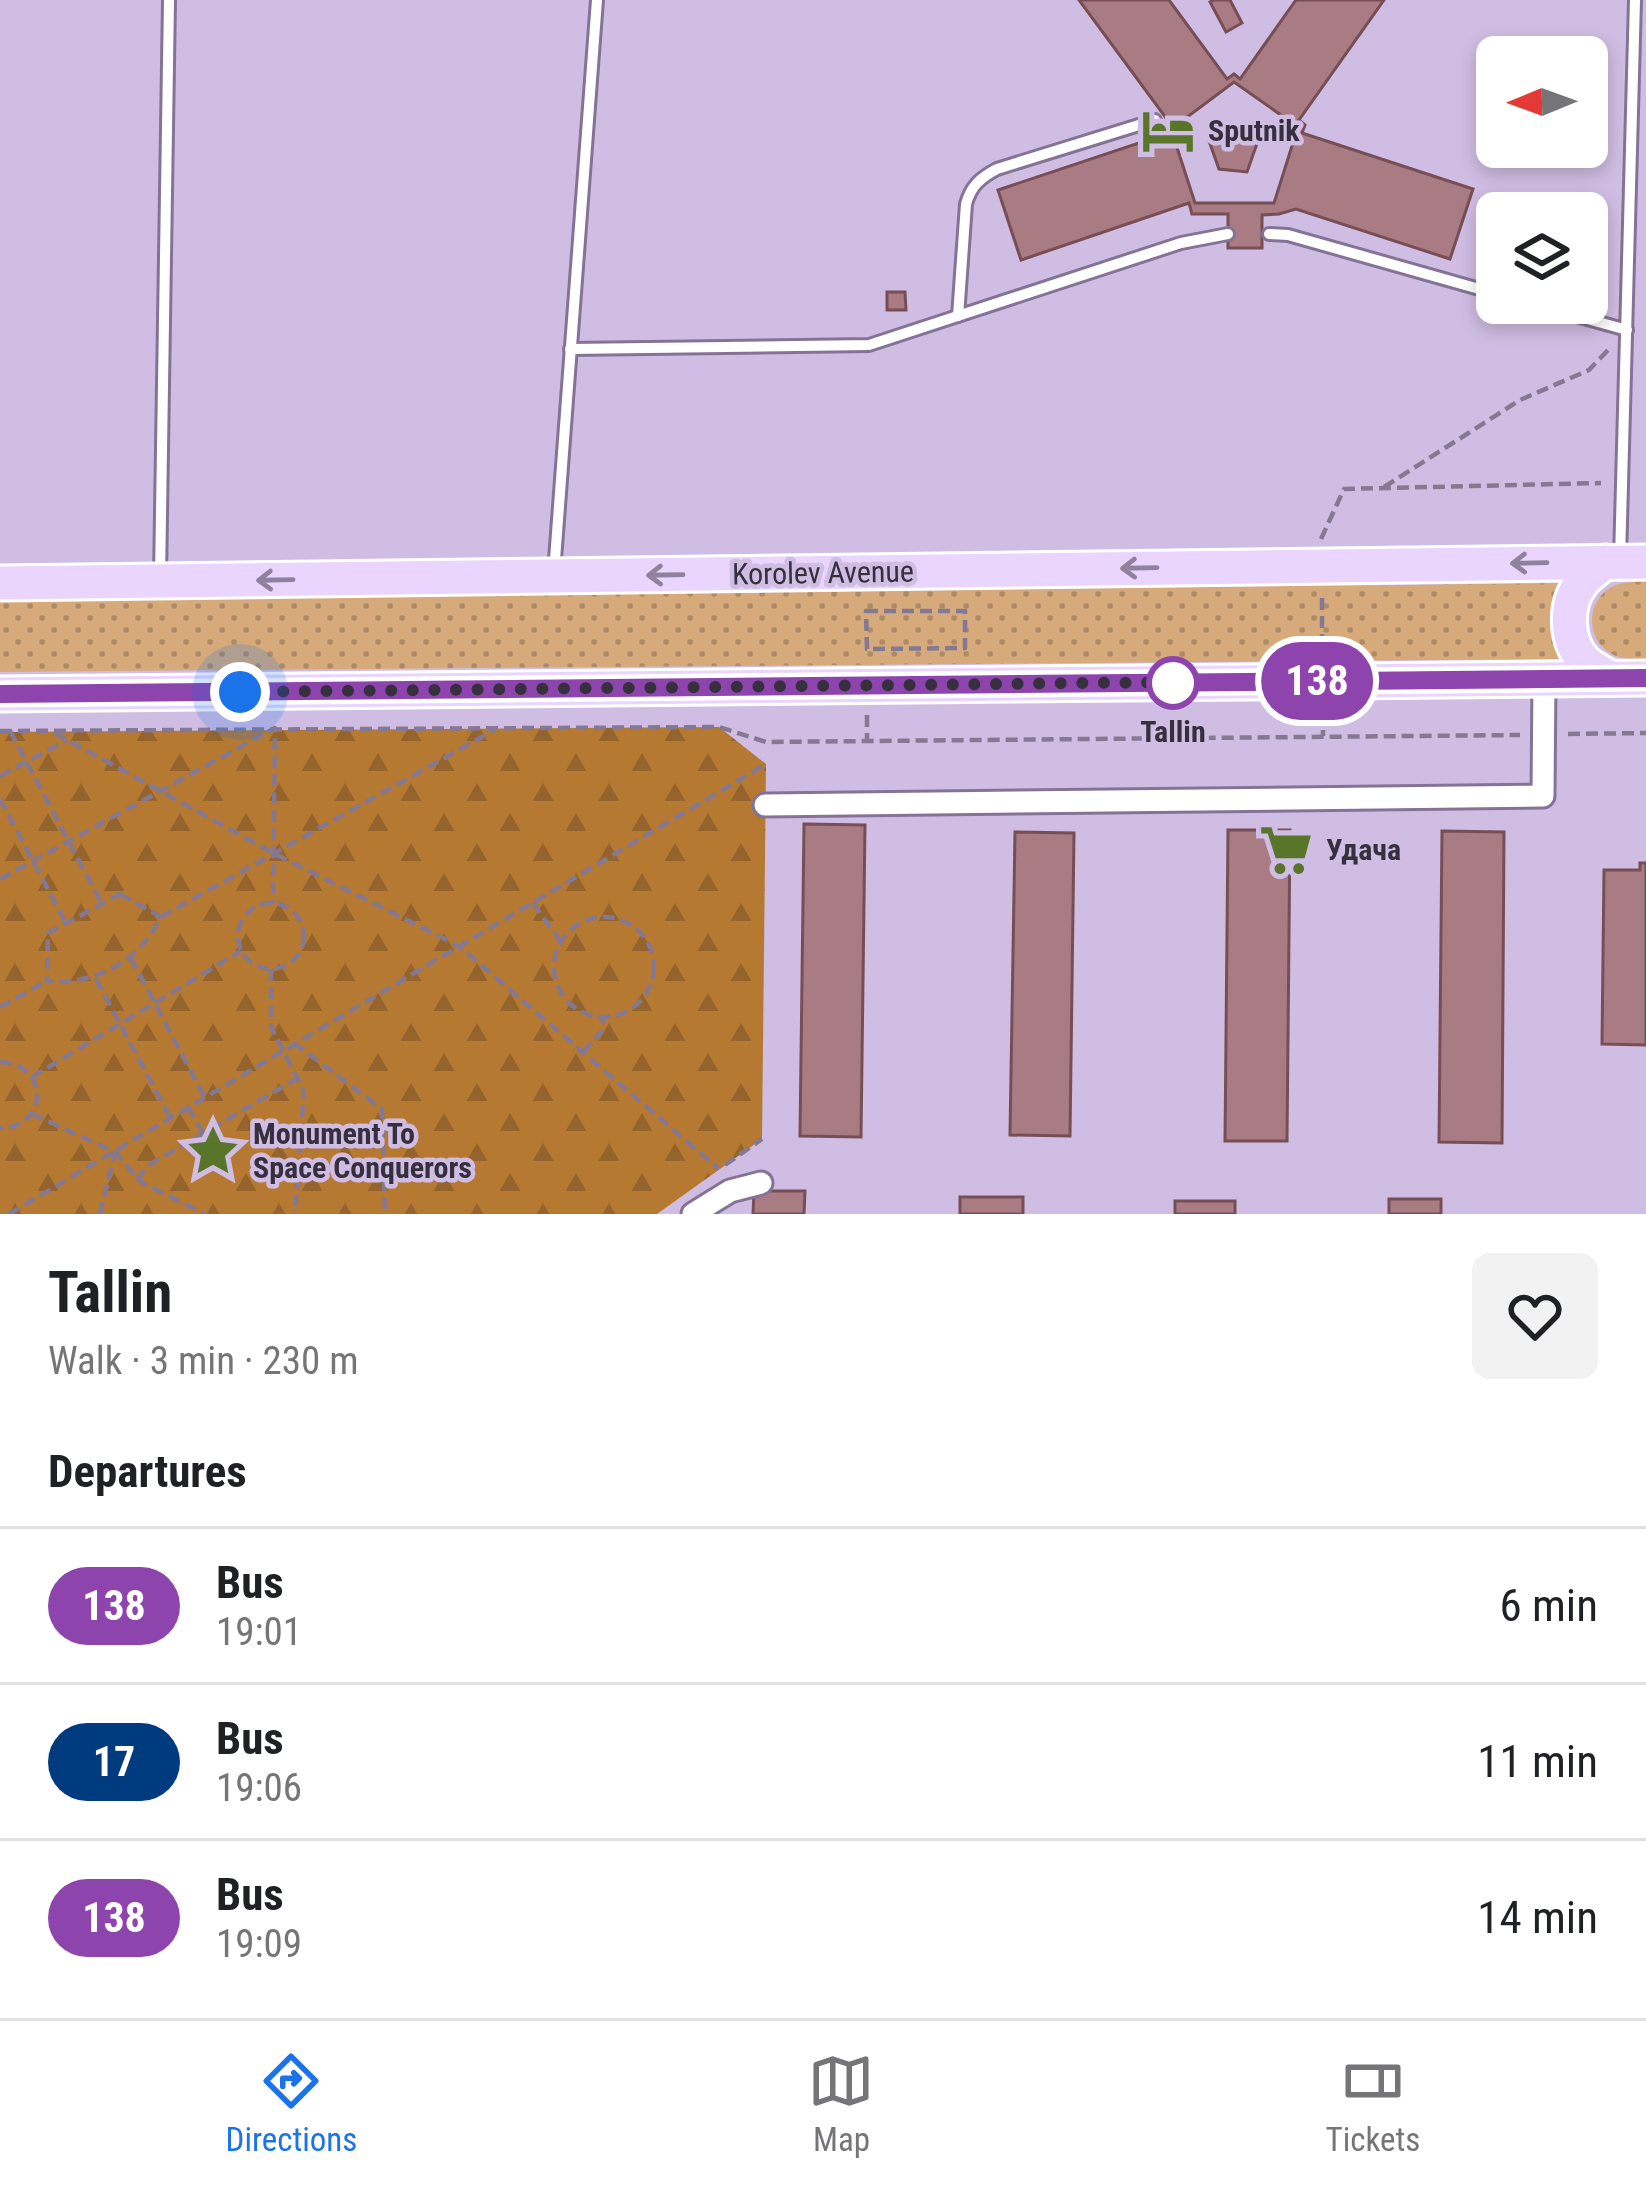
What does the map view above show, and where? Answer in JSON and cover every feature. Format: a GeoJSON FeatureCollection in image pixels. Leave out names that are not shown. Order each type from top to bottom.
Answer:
{"type":"FeatureCollection","features":[{"type":"Feature","properties":{"kind":"main road","name":"Korolev Avenue"},"geometry":{"type":"LineString","coordinates":[[0,583],[1624,562]]}},
{"type":"Feature","properties":{"kind":"main road"},"geometry":{"type":"LineString","coordinates":[[1610,679],[1586,662],[1574,645],[1569,626],[1572,600],[1581,582],[1624,562]]}},
{"type":"Feature","properties":{"kind":"main road"},"geometry":{"type":"LineString","coordinates":[[0,694],[1646,678]]}},
{"type":"Feature","properties":{"kind":"street"},"geometry":{"type":"LineString","coordinates":[[765,805],[1543,796],[1544,679]]}},
{"type":"Feature","properties":{"kind":"street"},"geometry":{"type":"LineString","coordinates":[[693,1214],[730,1191],[761,1184]]}},
{"type":"Feature","properties":{"kind":"lane"},"geometry":{"type":"LineString","coordinates":[[160,581],[170,0]]}},
{"type":"Feature","properties":{"kind":"lane"},"geometry":{"type":"LineString","coordinates":[[554,576],[597,0]]}},
{"type":"Feature","properties":{"kind":"lane"},"geometry":{"type":"LineString","coordinates":[[1624,562],[1635,0]]}},
{"type":"Feature","properties":{"kind":"lane"},"geometry":{"type":"LineString","coordinates":[[958,316],[966,204],[970,189],[982,177],[1155,120]]}},
{"type":"Feature","properties":{"kind":"lane"},"geometry":{"type":"LineString","coordinates":[[570,349],[869,345],[1180,243],[1228,234]]}},
{"type":"Feature","properties":{"kind":"lane"},"geometry":{"type":"LineString","coordinates":[[1269,234],[1288,235],[1476,288]]}},
{"type":"Feature","properties":{"kind":"lane"},"geometry":{"type":"LineString","coordinates":[[1606,324],[1627,330]]}},
{"type":"Feature","properties":{"kind":"path"},"geometry":{"type":"LineString","coordinates":[[1384,488],[1520,400],[1589,370],[1627,330]]}},
{"type":"Feature","properties":{"kind":"path"},"geometry":{"type":"LineString","coordinates":[[1323,736],[1321,534],[1344,489],[1623,483]]}},
{"type":"Feature","properties":{"kind":"path"},"geometry":{"type":"LineString","coordinates":[[965,610],[965,648],[867,650],[866,611],[965,610]]}},
{"type":"Feature","properties":{"kind":"path"},"geometry":{"type":"LineString","coordinates":[[0,1007],[46,981],[95,976],[130,957],[161,917],[499,727]]}},
{"type":"Feature","properties":{"kind":"path"},"geometry":{"type":"LineString","coordinates":[[0,731],[718,727],[766,742],[1646,733]]}},
{"type":"Feature","properties":{"kind":"path"},"geometry":{"type":"LineString","coordinates":[[0,879],[274,728]]}},
{"type":"Feature","properties":{"kind":"path"},"geometry":{"type":"LineString","coordinates":[[272,903],[274,728]]}},
{"type":"Feature","properties":{"kind":"path"},"geometry":{"type":"LineString","coordinates":[[50,730],[275,854],[459,946],[719,1170]]}},
{"type":"Feature","properties":{"kind":"path"},"geometry":{"type":"LineString","coordinates":[[10,731],[102,904]]}},
{"type":"Feature","properties":{"kind":"path"},"geometry":{"type":"LineString","coordinates":[[0,776],[68,740]]}},
{"type":"Feature","properties":{"kind":"path"},"geometry":{"type":"LineString","coordinates":[[9,1214],[766,764]]}},
{"type":"Feature","properties":{"kind":"path"},"geometry":{"type":"LineString","coordinates":[[0,799],[66,923]]}},
{"type":"Feature","properties":{"kind":"path"},"geometry":{"type":"LineString","coordinates":[[46,981],[48,933],[120,894],[161,917]]}},
{"type":"Feature","properties":{"kind":"path"},"geometry":{"type":"LineString","coordinates":[[533,902],[561,942]]}},
{"type":"Feature","properties":{"kind":"path"},"geometry":{"type":"LineString","coordinates":[[261,904],[292,910],[300,920],[302,945],[286,965],[271,969],[255,965],[242,951],[237,939],[245,914],[261,904]]}},
{"type":"Feature","properties":{"kind":"path"},"geometry":{"type":"LineString","coordinates":[[601,917],[637,930],[649,946],[653,974],[647,992],[634,1007],[603,1017],[579,1011],[560,989],[555,961],[561,942],[582,922],[601,917]]}},
{"type":"Feature","properties":{"kind":"path"},"geometry":{"type":"LineString","coordinates":[[32,1077],[242,951]]}},
{"type":"Feature","properties":{"kind":"path"},"geometry":{"type":"LineString","coordinates":[[130,957],[204,1096]]}},
{"type":"Feature","properties":{"kind":"path"},"geometry":{"type":"LineString","coordinates":[[271,969],[271,1027],[304,1091],[295,1214]]}},
{"type":"Feature","properties":{"kind":"path"},"geometry":{"type":"LineString","coordinates":[[95,976],[170,1117]]}},
{"type":"Feature","properties":{"kind":"path"},"geometry":{"type":"LineString","coordinates":[[583,1052],[602,1031],[603,1017]]}},
{"type":"Feature","properties":{"kind":"path"},"geometry":{"type":"LineString","coordinates":[[294,1043],[382,1109],[385,1214]]}},
{"type":"Feature","properties":{"kind":"path"},"geometry":{"type":"LineString","coordinates":[[0,1062],[18,1065],[32,1077],[38,1096],[32,1114],[16,1126],[0,1127]]}},
{"type":"Feature","properties":{"kind":"path"},"geometry":{"type":"LineString","coordinates":[[137,1179],[148,1165],[298,1078]]}},
{"type":"Feature","properties":{"kind":"path"},"geometry":{"type":"LineString","coordinates":[[188,1106],[203,1133]]}},
{"type":"Feature","properties":{"kind":"path"},"geometry":{"type":"LineString","coordinates":[[32,1114],[115,1152],[137,1179],[205,1214]]}},
{"type":"Feature","properties":{"kind":"path"},"geometry":{"type":"LineString","coordinates":[[100,1214],[115,1152]]}},
{"type":"Feature","properties":{"kind":"shaded area"},"geometry":{"type":"Polygon","coordinates":[[[1646,582],[1646,659],[1616,656],[1595,635],[1595,606],[1611,587],[1646,582]]]}},
{"type":"Feature","properties":{"kind":"shaded area"},"geometry":{"type":"Polygon","coordinates":[[[1561,583],[1551,621],[1562,659],[0,672],[0,601],[1561,583]]]}},
{"type":"Feature","properties":{"kind":"green space"},"geometry":{"type":"Polygon","coordinates":[[[719,727],[766,764],[762,1139],[657,1214],[0,1214],[0,732],[719,727]]]}},
{"type":"Feature","properties":{"kind":"building","name":"Sputnik"},"geometry":{"type":"Polygon","coordinates":[[[1079,0],[1169,0],[1227,79],[1234,74],[1240,79],[1296,0],[1384,0],[1299,120],[1305,125],[1302,133],[1473,189],[1450,259],[1296,209],[1262,215],[1262,248],[1228,248],[1228,214],[1192,214],[1189,203],[1021,260],[998,190],[1166,134],[1164,126],[1169,122],[1079,0]],[[1234,82],[1171,129],[1195,203],[1274,203],[1298,127],[1234,82]]]}},
{"type":"Feature","properties":{"kind":"building"},"geometry":{"type":"Polygon","coordinates":[[[1213,0],[1230,0],[1242,23],[1226,32],[1213,0]]]}},
{"type":"Feature","properties":{"kind":"building","name":"Sputnik"},"geometry":{"type":"Polygon","coordinates":[[[1233,123],[1259,138],[1247,172],[1219,169],[1209,141],[1233,123]]]}},
{"type":"Feature","properties":{"kind":"building"},"geometry":{"type":"Polygon","coordinates":[[[887,292],[905,292],[906,310],[887,310],[887,292]]]}},
{"type":"Feature","properties":{"kind":"building"},"geometry":{"type":"Polygon","coordinates":[[[804,824],[865,825],[861,1137],[800,1136],[804,824]]]}},
{"type":"Feature","properties":{"kind":"building"},"geometry":{"type":"Polygon","coordinates":[[[1228,830],[1290,830],[1287,1141],[1225,1141],[1228,830]]]}},
{"type":"Feature","properties":{"kind":"building"},"geometry":{"type":"Polygon","coordinates":[[[1442,831],[1504,832],[1502,1143],[1439,1142],[1442,831]]]}},
{"type":"Feature","properties":{"kind":"building"},"geometry":{"type":"Polygon","coordinates":[[[1015,832],[1074,833],[1070,1136],[1010,1135],[1015,832]]]}},
{"type":"Feature","properties":{"kind":"building"},"geometry":{"type":"Polygon","coordinates":[[[1640,863],[1646,863],[1646,1045],[1602,1044],[1604,870],[1640,870],[1640,863]]]}},
{"type":"Feature","properties":{"kind":"building"},"geometry":{"type":"Polygon","coordinates":[[[754,1191],[805,1191],[804,1214],[753,1214],[754,1191]]]}},
{"type":"Feature","properties":{"kind":"building"},"geometry":{"type":"Polygon","coordinates":[[[960,1197],[1023,1197],[1023,1214],[960,1214],[960,1197]]]}},
{"type":"Feature","properties":{"kind":"building"},"geometry":{"type":"Polygon","coordinates":[[[1389,1199],[1441,1199],[1441,1214],[1389,1214],[1389,1199]]]}},
{"type":"Feature","properties":{"kind":"building"},"geometry":{"type":"Polygon","coordinates":[[[1175,1201],[1235,1201],[1235,1214],[1175,1214],[1175,1201]]]}},
{"type":"Feature","properties":{"kind":"bus line","name":"138"},"geometry":{"type":"LineString","coordinates":[[0,694],[1646,678]]}},
{"type":"Feature","properties":{"kind":"place","name":"Sputnik"},"geometry":{"type":"Point","coordinates":[1168,131]}},
{"type":"Feature","properties":{"kind":"place","name":"Tallin"},"geometry":{"type":"Point","coordinates":[1173,683]}},
{"type":"Feature","properties":{"kind":"place","name":"Удача"},"geometry":{"type":"Point","coordinates":[1286,850]}},
{"type":"Feature","properties":{"kind":"place","name":"Monument To Space Conquerors"},"geometry":{"type":"Point","coordinates":[213,1151]}},
{"type":"Feature","properties":{"kind":"route"},"geometry":{"type":"LineString","coordinates":[[240,692],[1186,682],[1173,683]]}}]}
